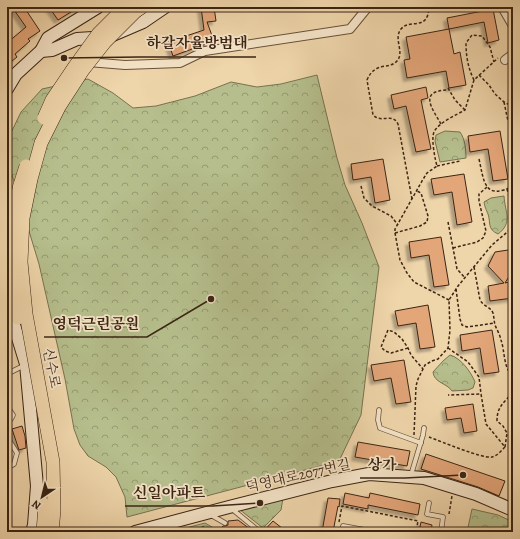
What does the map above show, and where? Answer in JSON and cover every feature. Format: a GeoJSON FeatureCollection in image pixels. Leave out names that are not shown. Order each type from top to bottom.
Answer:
{"type":"FeatureCollection","features":[{"type":"Feature","properties":{"kind":"main road","name":"신수로"},"geometry":{"type":"LineString","coordinates":[[37,530],[45,511],[45,463],[19,328],[11,272],[13,224],[19,188],[32,143],[52,100],[98,34],[125,7]]}},
{"type":"Feature","properties":{"kind":"main road","name":"신수로"},"geometry":{"type":"LineString","coordinates":[[52,532],[54,510],[54,462],[26,314],[21,262],[23,218],[31,180],[42,143],[58,107],[83,70],[106,42],[136,11],[142,7]]}},
{"type":"Feature","properties":{"kind":"street"},"geometry":{"type":"LineString","coordinates":[[7,89],[16,74],[41,51],[48,38],[98,7]]}},
{"type":"Feature","properties":{"kind":"street"},"geometry":{"type":"LineString","coordinates":[[41,51],[52,50],[77,39],[108,37],[143,22],[165,7]]}},
{"type":"Feature","properties":{"kind":"street"},"geometry":{"type":"LineString","coordinates":[[74,62],[95,62],[125,65],[180,63],[204,51],[350,29],[368,7]]}},
{"type":"Feature","properties":{"kind":"street"},"geometry":{"type":"LineString","coordinates":[[502,7],[513,26]]}},
{"type":"Feature","properties":{"kind":"street"},"geometry":{"type":"LineString","coordinates":[[505,60],[513,54]]}},
{"type":"Feature","properties":{"kind":"street"},"geometry":{"type":"LineString","coordinates":[[7,302],[26,364],[37,486],[37,530]]}},
{"type":"Feature","properties":{"kind":"street","name":"덕영대로2077번길"},"geometry":{"type":"LineString","coordinates":[[135,532],[332,481],[369,474],[424,478],[476,494],[513,510]]}},
{"type":"Feature","properties":{"kind":"lane"},"geometry":{"type":"LineString","coordinates":[[7,374],[26,364]]}},
{"type":"Feature","properties":{"kind":"lane"},"geometry":{"type":"LineString","coordinates":[[7,406],[13,415],[11,419],[7,421]]}},
{"type":"Feature","properties":{"kind":"lane"},"geometry":{"type":"LineString","coordinates":[[379,410],[378,420],[380,428],[421,443]]}},
{"type":"Feature","properties":{"kind":"lane"},"geometry":{"type":"LineString","coordinates":[[411,477],[424,428]]}},
{"type":"Feature","properties":{"kind":"lane"},"geometry":{"type":"LineString","coordinates":[[7,437],[17,453],[14,464],[7,468]]}},
{"type":"Feature","properties":{"kind":"lane"},"geometry":{"type":"LineString","coordinates":[[429,503],[427,514],[443,517],[441,532]]}},
{"type":"Feature","properties":{"kind":"lane"},"geometry":{"type":"LineString","coordinates":[[229,507],[260,532]]}},
{"type":"Feature","properties":{"kind":"lane"},"geometry":{"type":"LineString","coordinates":[[207,513],[225,523]]}},
{"type":"Feature","properties":{"kind":"lane"},"geometry":{"type":"LineString","coordinates":[[342,532],[343,526],[376,532]]}},
{"type":"Feature","properties":{"kind":"path"},"geometry":{"type":"LineString","coordinates":[[412,198],[398,124],[396,120],[392,118],[380,119],[375,117],[367,80],[376,69],[394,64],[398,60],[400,55],[398,37],[400,30],[405,26],[421,23],[425,20],[428,15],[429,7]]}},
{"type":"Feature","properties":{"kind":"path"},"geometry":{"type":"LineString","coordinates":[[474,80],[470,72],[466,56],[466,43],[472,35],[482,36],[490,47],[494,62]]}},
{"type":"Feature","properties":{"kind":"path"},"geometry":{"type":"LineString","coordinates":[[437,166],[432,136],[434,131],[441,124],[464,110],[474,80],[479,75],[498,58],[505,60]]}},
{"type":"Feature","properties":{"kind":"path"},"geometry":{"type":"LineString","coordinates":[[479,75],[489,85],[495,94],[504,102],[513,107]]}},
{"type":"Feature","properties":{"kind":"path"},"geometry":{"type":"LineString","coordinates":[[441,124],[430,103],[429,98],[432,94],[448,89],[464,110]]}},
{"type":"Feature","properties":{"kind":"path"},"geometry":{"type":"LineString","coordinates":[[504,102],[508,121],[513,127]]}},
{"type":"Feature","properties":{"kind":"path"},"geometry":{"type":"LineString","coordinates":[[479,159],[484,181],[487,187],[495,191],[504,191],[513,186]]}},
{"type":"Feature","properties":{"kind":"path"},"geometry":{"type":"LineString","coordinates":[[449,300],[414,282],[407,273],[400,260],[395,229],[427,173],[437,166],[460,161]]}},
{"type":"Feature","properties":{"kind":"path"},"geometry":{"type":"LineString","coordinates":[[361,186],[364,198],[372,206],[391,216],[398,225]]}},
{"type":"Feature","properties":{"kind":"path"},"geometry":{"type":"LineString","coordinates":[[453,248],[477,242],[482,238],[486,231],[479,201],[479,194],[487,187]]}},
{"type":"Feature","properties":{"kind":"path"},"geometry":{"type":"LineString","coordinates":[[413,440],[416,386],[418,379],[425,365],[438,359],[448,348],[450,330],[449,300],[456,289],[492,245],[512,228],[513,223],[510,203],[513,199],[509,196],[507,189]]}},
{"type":"Feature","properties":{"kind":"path"},"geometry":{"type":"LineString","coordinates":[[395,232],[420,226],[426,222],[428,216],[421,193],[417,191]]}},
{"type":"Feature","properties":{"kind":"path"},"geometry":{"type":"LineString","coordinates":[[448,222],[457,269],[465,278]]}},
{"type":"Feature","properties":{"kind":"path"},"geometry":{"type":"LineString","coordinates":[[474,267],[480,300],[482,304],[490,308],[492,311],[501,339],[507,367],[513,376]]}},
{"type":"Feature","properties":{"kind":"path"},"geometry":{"type":"LineString","coordinates":[[456,289],[462,325],[467,328],[495,323]]}},
{"type":"Feature","properties":{"kind":"path"},"geometry":{"type":"LineString","coordinates":[[408,348],[391,353],[385,351],[381,347],[388,330],[394,332],[402,339],[408,348],[411,356],[423,369]]}},
{"type":"Feature","properties":{"kind":"path"},"geometry":{"type":"LineString","coordinates":[[448,348],[468,362],[479,377],[486,424],[505,447]]}},
{"type":"Feature","properties":{"kind":"path"},"geometry":{"type":"LineString","coordinates":[[423,435],[481,456],[492,457],[505,447],[507,433],[503,426],[497,421],[497,416],[499,408],[513,392]]}},
{"type":"Feature","properties":{"kind":"path"},"geometry":{"type":"LineString","coordinates":[[448,395],[482,394]]}},
{"type":"Feature","properties":{"kind":"path"},"geometry":{"type":"LineString","coordinates":[[448,519],[453,492]]}},
{"type":"Feature","properties":{"kind":"path"},"geometry":{"type":"LineString","coordinates":[[338,526],[342,506],[418,521],[416,532]]}},
{"type":"Feature","properties":{"kind":"path"},"geometry":{"type":"LineString","coordinates":[[182,532],[203,527],[212,532]]}},
{"type":"Feature","properties":{"kind":"green space"},"geometry":{"type":"Polygon","coordinates":[[[317,75],[345,185],[379,267],[361,415],[339,461],[127,517],[125,497],[116,477],[106,467],[88,456],[80,445],[74,429],[65,379],[39,264],[9,165],[8,139],[21,112],[42,89],[88,79],[113,93],[133,108],[156,106],[195,96],[231,82],[257,87],[281,84],[317,75]]]}},
{"type":"Feature","properties":{"kind":"green space"},"geometry":{"type":"Polygon","coordinates":[[[445,131],[460,132],[465,144],[466,158],[440,162],[435,141],[436,135],[445,131]]]}},
{"type":"Feature","properties":{"kind":"green space"},"geometry":{"type":"Polygon","coordinates":[[[504,196],[507,221],[503,230],[498,234],[492,230],[490,226],[484,202],[491,198],[504,196]]]}},
{"type":"Feature","properties":{"kind":"green space"},"geometry":{"type":"Polygon","coordinates":[[[450,355],[462,362],[471,374],[475,382],[473,388],[468,390],[452,391],[450,388],[438,381],[434,376],[433,372],[450,355]]]}},
{"type":"Feature","properties":{"kind":"green space"},"geometry":{"type":"Polygon","coordinates":[[[283,498],[281,510],[263,528],[239,509],[283,498]]]}},
{"type":"Feature","properties":{"kind":"green space"},"geometry":{"type":"Polygon","coordinates":[[[472,509],[498,515],[513,522],[513,532],[467,532],[472,509]]]}},
{"type":"Feature","properties":{"kind":"green space"},"geometry":{"type":"Polygon","coordinates":[[[205,523],[219,532],[177,532],[178,530],[205,523]]]}},
{"type":"Feature","properties":{"kind":"building"},"geometry":{"type":"Polygon","coordinates":[[[12,7],[24,7],[40,31],[28,39],[30,41],[15,54],[17,57],[7,65],[7,43],[26,27],[12,7]]]}},
{"type":"Feature","properties":{"kind":"building"},"geometry":{"type":"Polygon","coordinates":[[[49,7],[79,7],[58,20],[49,7]]]}},
{"type":"Feature","properties":{"kind":"building"},"geometry":{"type":"Polygon","coordinates":[[[201,7],[214,7],[216,21],[207,22],[214,41],[173,56],[168,42],[204,30],[201,7]]]}},
{"type":"Feature","properties":{"kind":"building"},"geometry":{"type":"Polygon","coordinates":[[[493,9],[499,40],[488,43],[484,22],[449,29],[447,18],[493,9]]]}},
{"type":"Feature","properties":{"kind":"building"},"geometry":{"type":"Polygon","coordinates":[[[449,29],[454,54],[460,52],[466,85],[449,88],[446,71],[407,78],[404,60],[410,59],[406,37],[449,29]]]}},
{"type":"Feature","properties":{"kind":"building"},"geometry":{"type":"Polygon","coordinates":[[[426,87],[428,98],[421,100],[431,149],[416,152],[406,106],[394,109],[391,95],[426,87]]]}},
{"type":"Feature","properties":{"kind":"building"},"geometry":{"type":"Polygon","coordinates":[[[500,131],[508,179],[493,181],[488,149],[470,152],[468,136],[500,131]]]}},
{"type":"Feature","properties":{"kind":"building"},"geometry":{"type":"Polygon","coordinates":[[[383,159],[390,200],[375,203],[371,177],[353,180],[351,164],[383,159]]]}},
{"type":"Feature","properties":{"kind":"building"},"geometry":{"type":"Polygon","coordinates":[[[464,174],[472,222],[457,225],[452,192],[434,195],[431,179],[464,174]]]}},
{"type":"Feature","properties":{"kind":"building"},"geometry":{"type":"Polygon","coordinates":[[[441,237],[449,285],[434,287],[429,255],[411,258],[409,242],[441,237]]]}},
{"type":"Feature","properties":{"kind":"building"},"geometry":{"type":"Polygon","coordinates":[[[508,250],[513,258],[513,270],[505,283],[513,281],[513,298],[490,301],[488,286],[504,283],[488,266],[495,252],[508,250]]]}},
{"type":"Feature","properties":{"kind":"building"},"geometry":{"type":"Polygon","coordinates":[[[428,305],[435,347],[420,349],[416,323],[398,326],[395,311],[428,305]]]}},
{"type":"Feature","properties":{"kind":"building"},"geometry":{"type":"Polygon","coordinates":[[[492,330],[499,372],[484,374],[480,348],[462,351],[460,335],[492,330]]]}},
{"type":"Feature","properties":{"kind":"building"},"geometry":{"type":"Polygon","coordinates":[[[404,360],[411,402],[396,404],[391,378],[374,381],[371,365],[404,360]]]}},
{"type":"Feature","properties":{"kind":"building"},"geometry":{"type":"Polygon","coordinates":[[[473,404],[477,431],[464,433],[461,418],[447,420],[445,408],[473,404]]]}},
{"type":"Feature","properties":{"kind":"building"},"geometry":{"type":"Polygon","coordinates":[[[22,426],[26,448],[19,450],[12,429],[22,426]]]}},
{"type":"Feature","properties":{"kind":"building"},"geometry":{"type":"Polygon","coordinates":[[[358,442],[410,451],[407,466],[355,457],[358,442]]]}},
{"type":"Feature","properties":{"kind":"building"},"geometry":{"type":"Polygon","coordinates":[[[426,454],[505,481],[499,496],[478,487],[421,469],[426,454]]]}},
{"type":"Feature","properties":{"kind":"building"},"geometry":{"type":"Polygon","coordinates":[[[345,493],[369,498],[370,493],[420,504],[418,515],[368,505],[368,509],[343,504],[345,493]]]}},
{"type":"Feature","properties":{"kind":"building"},"geometry":{"type":"Polygon","coordinates":[[[328,498],[340,499],[339,507],[338,506],[333,532],[322,532],[328,498]]]}},
{"type":"Feature","properties":{"kind":"building"},"geometry":{"type":"Polygon","coordinates":[[[238,520],[254,532],[229,532],[222,527],[228,525],[228,521],[238,520]]]}},
{"type":"Feature","properties":{"kind":"building"},"geometry":{"type":"Polygon","coordinates":[[[273,521],[287,532],[263,532],[273,521]]]}},
{"type":"Feature","properties":{"kind":"building"},"geometry":{"type":"Polygon","coordinates":[[[421,522],[432,525],[431,532],[419,532],[421,522]]]}},
{"type":"Feature","properties":{"kind":"place","name":"하갈자율방범대"},"geometry":{"type":"Point","coordinates":[64,58]}},
{"type":"Feature","properties":{"kind":"place","name":"영덕근린공원"},"geometry":{"type":"Point","coordinates":[211,299]}},
{"type":"Feature","properties":{"kind":"place","name":"상가"},"geometry":{"type":"Point","coordinates":[463,475]}},
{"type":"Feature","properties":{"kind":"place","name":"신일아파트"},"geometry":{"type":"Point","coordinates":[260,503]}}]}
